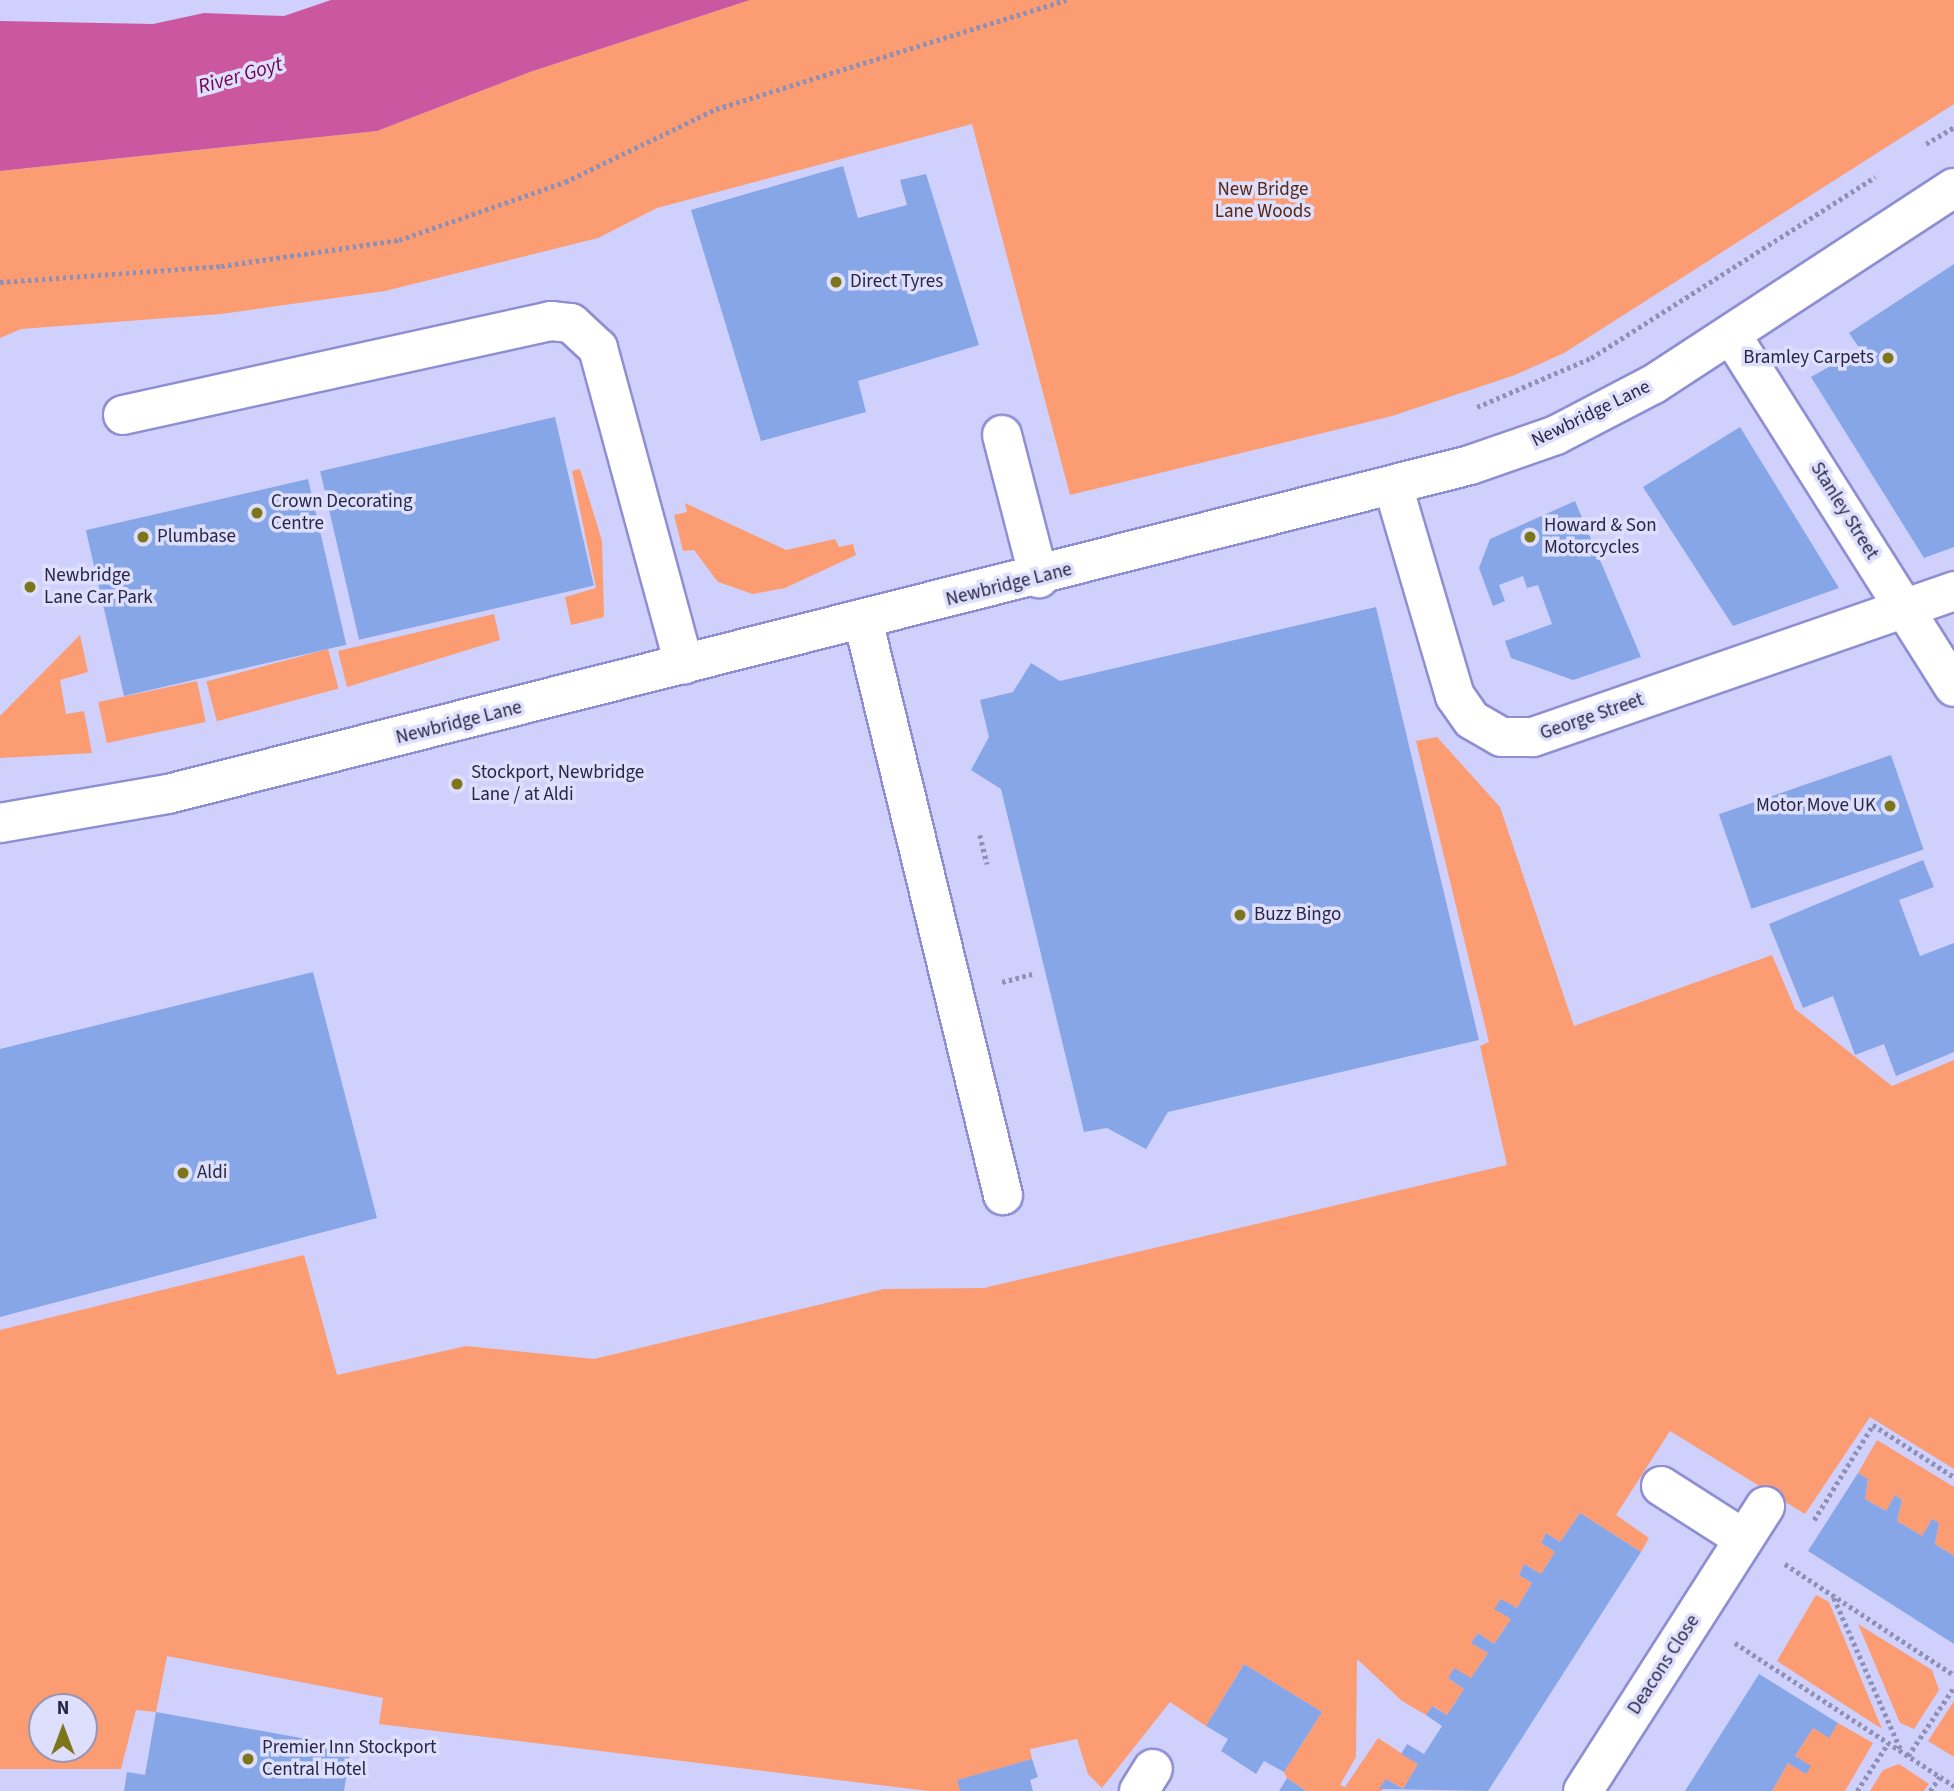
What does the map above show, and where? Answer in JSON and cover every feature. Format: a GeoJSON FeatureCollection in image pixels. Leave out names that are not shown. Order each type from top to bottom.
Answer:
{"type":"FeatureCollection","features":[{"type":"Feature","properties":{"kind":"street","name":"Newbridge Lane"},"geometry":{"type":"LineString","coordinates":[[0,822],[168,794],[1394,489],[1556,435],[1732,336],[1954,188]]}},
{"type":"Feature","properties":{"kind":"street"},"geometry":{"type":"LineString","coordinates":[[124,415],[551,321],[571,323],[598,348],[684,665]]}},
{"type":"Feature","properties":{"kind":"street","name":"Stanley Street"},"geometry":{"type":"LineString","coordinates":[[1732,336],[1954,687]]}},
{"type":"Feature","properties":{"kind":"street"},"geometry":{"type":"LineString","coordinates":[[1002,435],[1039,578]]}},
{"type":"Feature","properties":{"kind":"street","name":"George Street"},"geometry":{"type":"LineString","coordinates":[[1394,489],[1455,696],[1472,720],[1502,737],[1532,737],[1954,591]]}},
{"type":"Feature","properties":{"kind":"street"},"geometry":{"type":"LineString","coordinates":[[863,620],[1003,1195]]}},
{"type":"Feature","properties":{"kind":"street"},"geometry":{"type":"LineString","coordinates":[[1661,1486],[1744,1539]]}},
{"type":"Feature","properties":{"kind":"street","name":"Deacons Close"},"geometry":{"type":"LineString","coordinates":[[1583,1791],[1765,1506]]}},
{"type":"Feature","properties":{"kind":"path"},"geometry":{"type":"LineString","coordinates":[[0,282],[221,266],[399,240],[565,182],[716,109],[1066,0]]}},
{"type":"Feature","properties":{"kind":"path"},"geometry":{"type":"LineString","coordinates":[[1919,149],[1954,127]]}},
{"type":"Feature","properties":{"kind":"path"},"geometry":{"type":"LineString","coordinates":[[1472,410],[1591,358],[1884,172]]}},
{"type":"Feature","properties":{"kind":"path"},"geometry":{"type":"LineString","coordinates":[[980,835],[987,864]]}},
{"type":"Feature","properties":{"kind":"path"},"geometry":{"type":"LineString","coordinates":[[991,985],[1032,974]]}},
{"type":"Feature","properties":{"kind":"path"},"geometry":{"type":"LineString","coordinates":[[1808,1530],[1872,1425],[1954,1477]]}},
{"type":"Feature","properties":{"kind":"path"},"geometry":{"type":"LineString","coordinates":[[1744,1539],[1954,1675]]}},
{"type":"Feature","properties":{"kind":"path"},"geometry":{"type":"LineString","coordinates":[[1786,1566],[1793,1554]]}},
{"type":"Feature","properties":{"kind":"path"},"geometry":{"type":"LineString","coordinates":[[1833,1597],[1901,1751]]}},
{"type":"Feature","properties":{"kind":"path"},"geometry":{"type":"LineString","coordinates":[[1695,1617],[1954,1786]]}},
{"type":"Feature","properties":{"kind":"path"},"geometry":{"type":"LineString","coordinates":[[1908,1756],[1954,1687]]}},
{"type":"Feature","properties":{"kind":"path"},"geometry":{"type":"LineString","coordinates":[[1857,1791],[1888,1743]]}},
{"type":"Feature","properties":{"kind":"path"},"geometry":{"type":"LineString","coordinates":[[1930,1791],[1940,1776]]}},
{"type":"Feature","properties":{"kind":"green space","name":"New Bridge Lane Woods"},"geometry":{"type":"Polygon","coordinates":[[[750,0],[1954,0],[1954,104],[1564,353],[1515,375],[1392,416],[1070,495],[972,124],[657,208],[598,238],[385,291],[221,314],[21,329],[0,338],[0,171],[377,131],[530,72],[750,0]]]}},
{"type":"Feature","properties":{"kind":"green space"},"geometry":{"type":"Polygon","coordinates":[[[580,469],[602,541],[604,617],[571,625],[565,597],[596,588],[572,471],[580,469]]]}},
{"type":"Feature","properties":{"kind":"green space"},"geometry":{"type":"Polygon","coordinates":[[[685,503],[786,550],[835,539],[839,547],[853,544],[856,555],[785,588],[753,594],[718,582],[694,550],[683,551],[674,515],[687,512],[685,503]]]}},
{"type":"Feature","properties":{"kind":"green space"},"geometry":{"type":"Polygon","coordinates":[[[494,614],[500,640],[347,687],[338,651],[494,614]]]}},
{"type":"Feature","properties":{"kind":"green space"},"geometry":{"type":"Polygon","coordinates":[[[80,635],[88,672],[60,680],[66,714],[84,711],[92,753],[0,758],[0,716],[80,635]]]}},
{"type":"Feature","properties":{"kind":"green space"},"geometry":{"type":"Polygon","coordinates":[[[328,649],[339,689],[217,721],[206,682],[328,649]]]}},
{"type":"Feature","properties":{"kind":"green space"},"geometry":{"type":"Polygon","coordinates":[[[197,681],[206,722],[107,743],[98,702],[197,681]]]}},
{"type":"Feature","properties":{"kind":"green space"},"geometry":{"type":"Polygon","coordinates":[[[1437,737],[1500,807],[1574,1026],[1772,955],[1795,1009],[1892,1086],[1954,1060],[1954,1469],[1870,1417],[1805,1514],[1670,1431],[1616,1515],[1649,1538],[1641,1552],[1580,1513],[1560,1542],[1546,1533],[1541,1543],[1555,1552],[1541,1574],[1524,1564],[1519,1575],[1532,1583],[1517,1608],[1501,1599],[1495,1609],[1511,1619],[1494,1644],[1478,1633],[1471,1643],[1488,1653],[1471,1678],[1448,1678],[1464,1689],[1447,1715],[1433,1706],[1426,1715],[1402,1701],[1357,1659],[1356,1757],[1340,1785],[1345,1787],[1378,1738],[1418,1764],[1403,1789],[1386,1779],[1382,1791],[1306,1791],[1287,1778],[1284,1772],[1322,1712],[1244,1664],[1206,1726],[1170,1702],[1102,1788],[1088,1774],[1077,1739],[1030,1749],[1032,1759],[958,1780],[960,1791],[928,1791],[379,1724],[383,1698],[167,1656],[156,1712],[136,1710],[121,1769],[0,1769],[0,1330],[304,1255],[337,1375],[466,1346],[594,1359],[884,1289],[984,1288],[1507,1165],[1480,1046],[1489,1042],[1416,741],[1437,737]]]}},
{"type":"Feature","properties":{"kind":"green space"},"geometry":{"type":"Polygon","coordinates":[[[1877,1440],[1954,1487],[1954,1556],[1935,1544],[1939,1523],[1932,1519],[1922,1536],[1897,1521],[1902,1500],[1895,1495],[1886,1511],[1865,1499],[1868,1479],[1858,1473],[1877,1440]]]}},
{"type":"Feature","properties":{"kind":"green space"},"geometry":{"type":"Polygon","coordinates":[[[1816,1595],[1829,1602],[1882,1729],[1777,1661],[1816,1595]]]}},
{"type":"Feature","properties":{"kind":"green space"},"geometry":{"type":"Polygon","coordinates":[[[1858,1624],[1932,1670],[1939,1690],[1914,1729],[1900,1723],[1858,1624]]]}},
{"type":"Feature","properties":{"kind":"green space"},"geometry":{"type":"Polygon","coordinates":[[[1954,1701],[1954,1757],[1928,1741],[1954,1701]]]}},
{"type":"Feature","properties":{"kind":"green space"},"geometry":{"type":"Polygon","coordinates":[[[1838,1723],[1873,1743],[1845,1791],[1772,1791],[1788,1763],[1805,1773],[1810,1766],[1795,1756],[1813,1728],[1829,1737],[1838,1723]]]}},
{"type":"Feature","properties":{"kind":"green space"},"geometry":{"type":"Polygon","coordinates":[[[1899,1764],[1929,1784],[1924,1791],[1870,1791],[1883,1770],[1899,1764]]]}},
{"type":"Feature","properties":{"kind":"water","name":"River Goyt"},"geometry":{"type":"Polygon","coordinates":[[[331,0],[750,0],[530,72],[377,131],[0,171],[0,21],[153,24],[204,13],[284,16],[331,0]]]}},
{"type":"Feature","properties":{"kind":"building","name":"Direct Tyres"},"geometry":{"type":"Polygon","coordinates":[[[843,166],[858,218],[907,205],[900,180],[926,174],[979,345],[858,381],[866,412],[761,441],[691,210],[843,166]]]}},
{"type":"Feature","properties":{"kind":"building"},"geometry":{"type":"Polygon","coordinates":[[[1954,264],[1954,547],[1924,558],[1811,377],[1860,349],[1849,333],[1954,264]]]}},
{"type":"Feature","properties":{"kind":"building"},"geometry":{"type":"Polygon","coordinates":[[[555,417],[594,586],[359,640],[320,471],[555,417]]]}},
{"type":"Feature","properties":{"kind":"building"},"geometry":{"type":"Polygon","coordinates":[[[1740,427],[1839,588],[1733,626],[1643,487],[1740,427]]]}},
{"type":"Feature","properties":{"kind":"building"},"geometry":{"type":"Polygon","coordinates":[[[308,479],[346,645],[124,696],[86,530],[308,479]]]}},
{"type":"Feature","properties":{"kind":"building"},"geometry":{"type":"Polygon","coordinates":[[[1575,501],[1641,657],[1573,680],[1511,658],[1505,641],[1552,624],[1538,585],[1527,588],[1523,576],[1499,585],[1505,601],[1493,606],[1479,568],[1490,539],[1575,501]]]}},
{"type":"Feature","properties":{"kind":"building","name":"Buzz Bingo"},"geometry":{"type":"Polygon","coordinates":[[[1376,607],[1479,1040],[1168,1112],[1146,1149],[1107,1128],[1084,1132],[1001,789],[971,770],[989,737],[980,700],[1013,692],[1031,663],[1060,681],[1376,607]]]}},
{"type":"Feature","properties":{"kind":"building"},"geometry":{"type":"Polygon","coordinates":[[[1891,755],[1924,850],[1751,909],[1719,814],[1891,755]]]}},
{"type":"Feature","properties":{"kind":"building"},"geometry":{"type":"Polygon","coordinates":[[[1923,860],[1934,887],[1899,900],[1920,956],[1954,943],[1954,1052],[1896,1076],[1884,1044],[1855,1055],[1833,996],[1803,1008],[1769,924],[1923,860]]]}},
{"type":"Feature","properties":{"kind":"building","name":"Aldi"},"geometry":{"type":"Polygon","coordinates":[[[313,972],[377,1218],[0,1317],[0,1049],[313,972]]]}},
{"type":"Feature","properties":{"kind":"building"},"geometry":{"type":"Polygon","coordinates":[[[1858,1473],[1868,1479],[1865,1499],[1886,1511],[1895,1495],[1902,1500],[1897,1521],[1922,1536],[1932,1519],[1939,1523],[1935,1544],[1954,1556],[1954,1644],[1808,1551],[1858,1473]]]}},
{"type":"Feature","properties":{"kind":"building"},"geometry":{"type":"Polygon","coordinates":[[[1580,1513],[1641,1552],[1488,1791],[1379,1789],[1386,1779],[1403,1789],[1418,1764],[1401,1754],[1407,1744],[1424,1754],[1442,1726],[1426,1715],[1432,1706],[1447,1715],[1464,1689],[1448,1678],[1454,1668],[1471,1678],[1488,1653],[1471,1643],[1478,1633],[1494,1644],[1511,1619],[1494,1609],[1501,1599],[1517,1608],[1532,1583],[1519,1575],[1524,1564],[1541,1574],[1555,1552],[1541,1543],[1546,1533],[1560,1542],[1580,1513]]]}},
{"type":"Feature","properties":{"kind":"building"},"geometry":{"type":"Polygon","coordinates":[[[1244,1664],[1322,1712],[1284,1772],[1264,1761],[1256,1774],[1221,1751],[1228,1739],[1206,1726],[1244,1664]]]}},
{"type":"Feature","properties":{"kind":"building"},"geometry":{"type":"Polygon","coordinates":[[[1759,1674],[1838,1723],[1829,1738],[1813,1728],[1795,1756],[1811,1766],[1806,1774],[1788,1763],[1772,1791],[1685,1791],[1759,1674]]]}},
{"type":"Feature","properties":{"kind":"building","name":"Premier Inn Stockport Central Hotel"},"geometry":{"type":"Polygon","coordinates":[[[156,1712],[351,1747],[344,1791],[124,1791],[127,1772],[145,1775],[156,1712]]]}},
{"type":"Feature","properties":{"kind":"building"},"geometry":{"type":"Polygon","coordinates":[[[1032,1759],[1038,1777],[1030,1780],[1033,1791],[960,1791],[957,1780],[1032,1759]]]}},
{"type":"Feature","properties":{"kind":"building"},"geometry":{"type":"Polygon","coordinates":[[[1287,1778],[1306,1791],[1279,1791],[1287,1778]]]}},
{"type":"Feature","properties":{"kind":"place","name":"Direct Tyres"},"geometry":{"type":"Point","coordinates":[836,282]}},
{"type":"Feature","properties":{"kind":"place","name":"Bramley Carpets"},"geometry":{"type":"Point","coordinates":[1888,358]}},
{"type":"Feature","properties":{"kind":"place","name":"Crown Decorating Centre"},"geometry":{"type":"Point","coordinates":[257,513]}},
{"type":"Feature","properties":{"kind":"place","name":"Plumbase"},"geometry":{"type":"Point","coordinates":[143,537]}},
{"type":"Feature","properties":{"kind":"place","name":"Howard & Son Motorcycles"},"geometry":{"type":"Point","coordinates":[1530,537]}},
{"type":"Feature","properties":{"kind":"place","name":"Newbridge Lane Car Park"},"geometry":{"type":"Point","coordinates":[30,587]}},
{"type":"Feature","properties":{"kind":"place","name":"Stockport, Newbridge Lane / at Aldi"},"geometry":{"type":"Point","coordinates":[457,784]}},
{"type":"Feature","properties":{"kind":"place","name":"Motor Move UK"},"geometry":{"type":"Point","coordinates":[1890,806]}},
{"type":"Feature","properties":{"kind":"place","name":"Buzz Bingo"},"geometry":{"type":"Point","coordinates":[1240,915]}},
{"type":"Feature","properties":{"kind":"place","name":"Aldi"},"geometry":{"type":"Point","coordinates":[183,1173]}},
{"type":"Feature","properties":{"kind":"place","name":"Premier Inn Stockport Central Hotel"},"geometry":{"type":"Point","coordinates":[248,1759]}}]}
